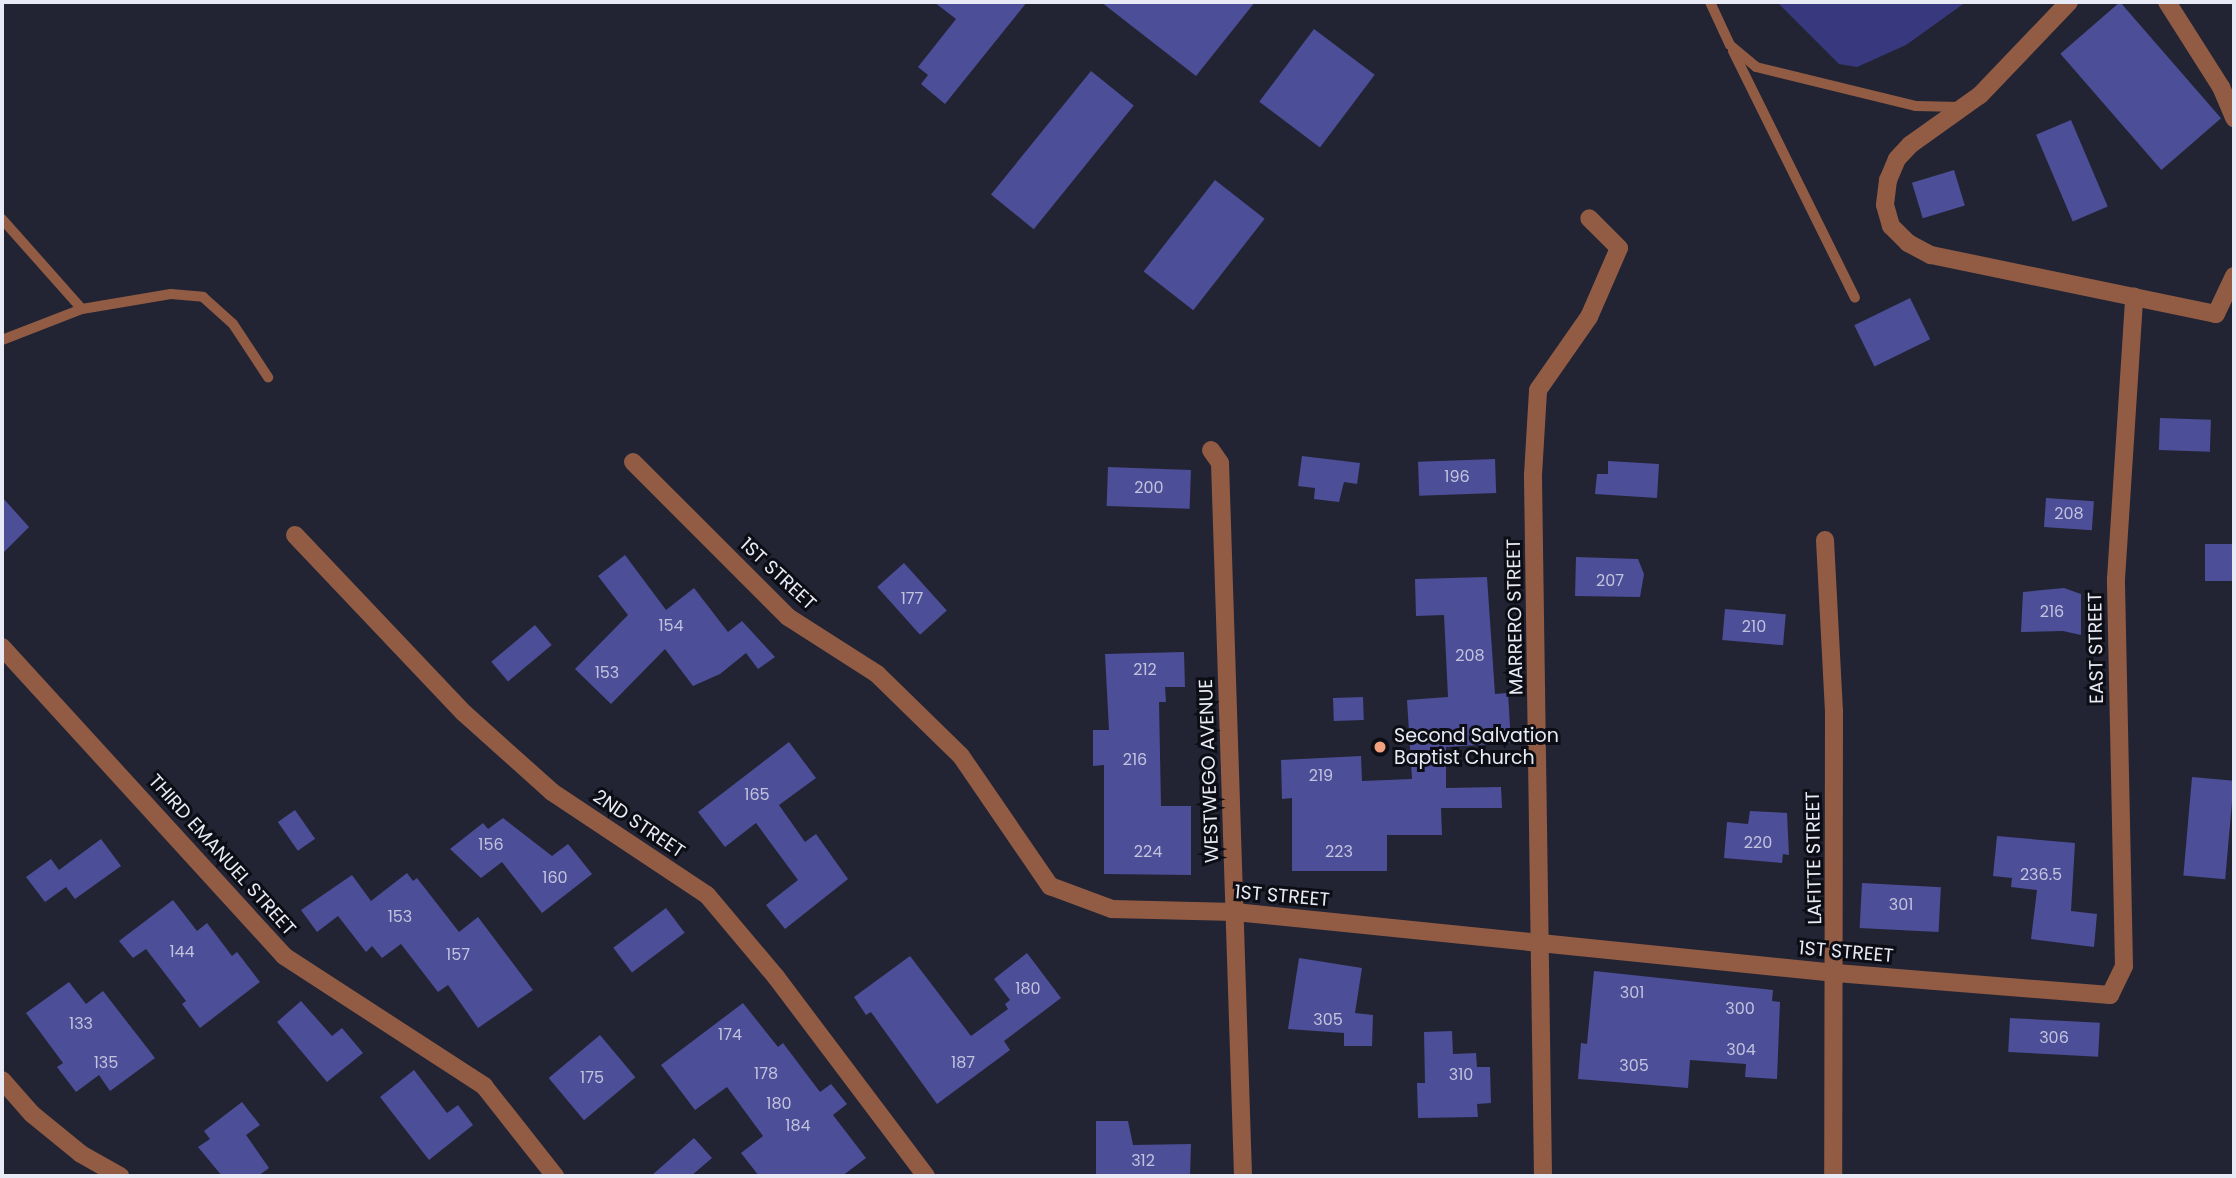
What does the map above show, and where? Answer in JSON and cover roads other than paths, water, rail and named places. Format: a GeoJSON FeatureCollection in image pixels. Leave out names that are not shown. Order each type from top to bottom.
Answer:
{"type":"FeatureCollection","features":[{"type":"Feature","properties":{"kind":"street"},"geometry":{"type":"LineString","coordinates":[[2069,2],[2020,58],[1964,107],[1910,145],[1897,159],[1888,180],[1885,205],[1891,226],[1908,243],[1931,255],[2216,314],[2234,276]]}},
{"type":"Feature","properties":{"kind":"street"},"geometry":{"type":"LineString","coordinates":[[2167,2],[2221,87],[2234,118]]}},
{"type":"Feature","properties":{"kind":"street","name":"MARRERO STREET"},"geometry":{"type":"LineString","coordinates":[[1543,1176],[1542,943],[1533,463],[1538,390],[1589,317],[1619,248],[1589,218]]}},
{"type":"Feature","properties":{"kind":"street","name":"EAST STREET"},"geometry":{"type":"LineString","coordinates":[[2110,995],[2124,966],[2116,579],[2134,297]]}},
{"type":"Feature","properties":{"kind":"street","name":"WESTWEGO AVENUE"},"geometry":{"type":"LineString","coordinates":[[1211,450],[1220,463],[1242,1176]]}},
{"type":"Feature","properties":{"kind":"street","name":"1ST STREET"},"geometry":{"type":"LineString","coordinates":[[633,461],[788,617],[877,674],[961,756],[1050,886],[1112,909],[1235,912],[1836,973],[2110,995]]}},
{"type":"Feature","properties":{"kind":"street","name":"2ND STREET"},"geometry":{"type":"LineString","coordinates":[[295,536],[464,713],[552,792],[708,895],[776,977],[926,1176]]}},
{"type":"Feature","properties":{"kind":"street","name":"LAFITTE STREET"},"geometry":{"type":"LineString","coordinates":[[1825,540],[1834,711],[1836,973],[1833,1176]]}},
{"type":"Feature","properties":{"kind":"street","name":"THIRD EMANUEL STREET"},"geometry":{"type":"LineString","coordinates":[[2,647],[284,956],[484,1086],[555,1176]]}},
{"type":"Feature","properties":{"kind":"street"},"geometry":{"type":"LineString","coordinates":[[2,1080],[32,1114],[81,1154],[120,1176]]}},
{"type":"Feature","properties":{"kind":"lane"},"geometry":{"type":"LineString","coordinates":[[1710,2],[1855,298]]}},
{"type":"Feature","properties":{"kind":"lane"},"geometry":{"type":"LineString","coordinates":[[1730,46],[1756,67],[1916,106],[1964,107]]}},
{"type":"Feature","properties":{"kind":"lane"},"geometry":{"type":"LineString","coordinates":[[2,219],[82,309]]}},
{"type":"Feature","properties":{"kind":"lane"},"geometry":{"type":"LineString","coordinates":[[2,340],[82,309],[171,294],[203,298],[233,324],[268,377]]}},
{"type":"Feature","properties":{"kind":"place","name":"Second Salvation Baptist Church"},"geometry":{"type":"Point","coordinates":[1380,747]}}]}
